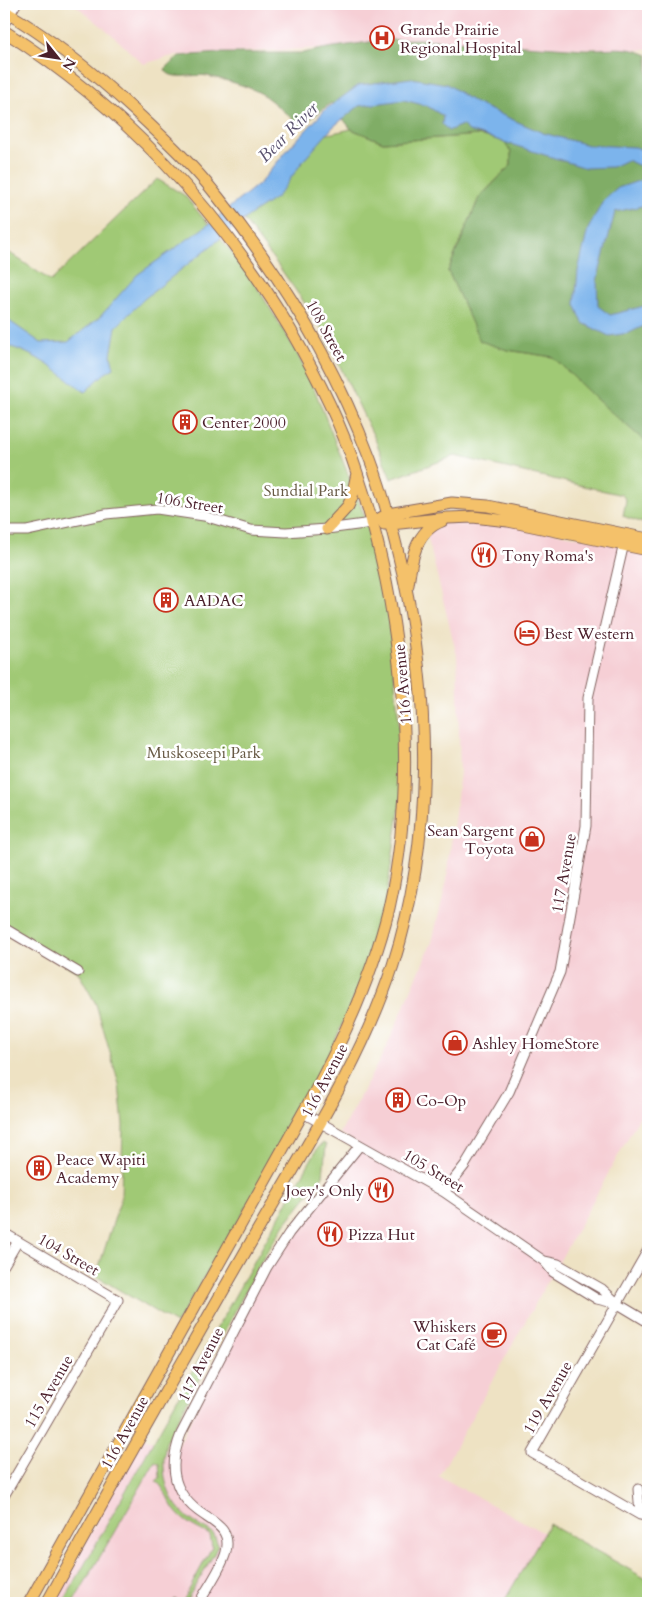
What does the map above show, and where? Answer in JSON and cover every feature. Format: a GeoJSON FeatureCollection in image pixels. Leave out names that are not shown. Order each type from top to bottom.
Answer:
{"type":"FeatureCollection","features":[{"type":"Feature","properties":{"kind":"main road","name":"108 Street"},"geometry":{"type":"LineString","coordinates":[[6,16],[60,48],[105,84],[169,144],[216,194],[248,236],[297,308],[334,377],[370,458],[390,519]]}},
{"type":"Feature","properties":{"kind":"main road","name":"108 Street"},"geometry":{"type":"LineString","coordinates":[[4,31],[51,62],[150,147],[202,204],[235,246],[268,293],[313,370],[335,415],[357,472],[372,523]]}},
{"type":"Feature","properties":{"kind":"main road"},"geometry":{"type":"LineString","coordinates":[[327,529],[348,506],[352,497],[357,472]]}},
{"type":"Feature","properties":{"kind":"main road"},"geometry":{"type":"LineString","coordinates":[[372,523],[452,503],[488,506],[625,539],[648,550]]}},
{"type":"Feature","properties":{"kind":"main road"},"geometry":{"type":"LineString","coordinates":[[407,594],[411,559],[416,547],[426,531],[437,522],[448,518]]}},
{"type":"Feature","properties":{"kind":"main road"},"geometry":{"type":"LineString","coordinates":[[390,519],[473,518],[508,521],[625,539],[648,539]]}},
{"type":"Feature","properties":{"kind":"main road","name":"116 Avenue"},"geometry":{"type":"LineString","coordinates":[[47,1603],[145,1426],[320,1122],[361,1045],[382,996],[401,936],[414,877],[422,820],[424,758],[418,661],[407,594],[390,519]]}},
{"type":"Feature","properties":{"kind":"main road","name":"116 Avenue"},"geometry":{"type":"LineString","coordinates":[[29,1603],[303,1113],[345,1034],[370,971],[389,908],[400,845],[404,780],[404,722],[401,683],[389,600],[372,523]]}},
{"type":"Feature","properties":{"kind":"street"},"geometry":{"type":"LineString","coordinates":[[6,16],[16,4]]}},
{"type":"Feature","properties":{"kind":"street","name":"106 Street"},"geometry":{"type":"LineString","coordinates":[[4,531],[26,531],[106,514],[157,509],[204,516],[251,530],[286,532],[372,523]]}},
{"type":"Feature","properties":{"kind":"street","name":"117 Avenue"},"geometry":{"type":"LineString","coordinates":[[444,1192],[465,1165],[509,1092],[560,972],[586,826],[588,698],[625,539]]}},
{"type":"Feature","properties":{"kind":"street"},"geometry":{"type":"LineString","coordinates":[[4,928],[78,972]]}},
{"type":"Feature","properties":{"kind":"street","name":"105 Street"},"geometry":{"type":"LineString","coordinates":[[303,1113],[444,1192],[544,1261],[553,1272],[597,1299],[618,1304],[648,1322]]}},
{"type":"Feature","properties":{"kind":"street","name":"117 Avenue"},"geometry":{"type":"LineString","coordinates":[[199,1603],[223,1561],[227,1551],[227,1540],[219,1525],[198,1511],[181,1494],[174,1476],[173,1467],[176,1446],[267,1268],[289,1234],[360,1145]]}},
{"type":"Feature","properties":{"kind":"street","name":"104 Street"},"geometry":{"type":"LineString","coordinates":[[4,1233],[118,1300]]}},
{"type":"Feature","properties":{"kind":"street"},"geometry":{"type":"LineString","coordinates":[[4,1265],[18,1241]]}},
{"type":"Feature","properties":{"kind":"street","name":"119 Avenue"},"geometry":{"type":"LineString","coordinates":[[644,1516],[532,1453],[648,1250]]}},
{"type":"Feature","properties":{"kind":"street","name":"115 Avenue"},"geometry":{"type":"LineString","coordinates":[[4,1496],[118,1300]]}},
{"type":"Feature","properties":{"kind":"street","name":"119 Avenue"},"geometry":{"type":"LineString","coordinates":[[638,1489],[644,1516]]}},
{"type":"Feature","properties":{"kind":"shaded area","name":"Grande Prairie Regional Hospital"},"geometry":{"type":"Polygon","coordinates":[[[74,4],[648,4],[648,50],[431,43],[176,55],[143,64],[109,32],[74,4]]]}},
{"type":"Feature","properties":{"kind":"shaded area"},"geometry":{"type":"Polygon","coordinates":[[[473,517],[648,550],[648,1102],[558,1264],[545,1261],[553,1272],[439,1476],[544,1533],[503,1603],[55,1603],[140,1435],[174,1454],[267,1267],[360,1145],[340,1133],[386,1048],[432,942],[446,884],[460,773],[457,656],[426,531],[437,522],[473,517]]]}},
{"type":"Feature","properties":{"kind":"green space"},"geometry":{"type":"Polygon","coordinates":[[[418,39],[584,49],[624,49],[648,55],[648,444],[596,399],[553,357],[507,350],[480,341],[448,271],[479,198],[511,165],[511,152],[503,141],[479,135],[383,142],[351,129],[331,103],[301,126],[262,94],[250,88],[202,75],[172,75],[167,73],[165,69],[179,56],[219,53],[303,53],[383,40],[418,39]]]}},
{"type":"Feature","properties":{"kind":"green space"},"geometry":{"type":"Polygon","coordinates":[[[351,129],[383,142],[479,135],[503,141],[511,152],[511,165],[479,198],[448,271],[460,294],[507,350],[553,357],[648,443],[648,525],[623,516],[626,500],[622,495],[455,456],[391,479],[375,439],[320,325],[238,212],[306,139],[351,129]]]}},
{"type":"Feature","properties":{"kind":"green space","name":"Muskoseepi Park"},"geometry":{"type":"Polygon","coordinates":[[[157,179],[184,195],[252,279],[296,351],[315,391],[378,550],[386,584],[404,779],[380,939],[303,1113],[176,1324],[96,1276],[121,1198],[123,1125],[119,1084],[96,1004],[78,972],[4,931],[4,249],[51,281],[157,179]]]}},
{"type":"Feature","properties":{"kind":"green space"},"geometry":{"type":"Polygon","coordinates":[[[323,1143],[326,1145],[323,1176],[285,1224],[262,1260],[166,1442],[164,1454],[165,1476],[171,1497],[177,1506],[196,1524],[214,1534],[218,1545],[185,1603],[182,1603],[212,1547],[210,1535],[187,1522],[176,1512],[156,1481],[160,1478],[159,1464],[155,1462],[73,1603],[63,1603],[317,1149],[323,1143]]]}},
{"type":"Feature","properties":{"kind":"green space"},"geometry":{"type":"Polygon","coordinates":[[[549,1524],[648,1580],[648,1603],[503,1603],[549,1524]]]}},
{"type":"Feature","properties":{"kind":"water"},"geometry":{"type":"Polygon","coordinates":[[[411,78],[447,84],[475,103],[543,133],[588,145],[636,147],[648,153],[648,202],[642,206],[615,212],[597,281],[598,306],[610,315],[648,305],[648,324],[629,333],[609,336],[583,323],[575,304],[578,271],[588,229],[603,201],[618,188],[641,180],[642,167],[627,160],[612,167],[586,168],[469,131],[462,125],[448,131],[442,124],[443,116],[427,106],[404,100],[359,106],[333,127],[304,160],[277,197],[250,215],[144,299],[116,327],[111,355],[114,368],[104,374],[85,392],[37,358],[16,348],[4,345],[4,315],[5,318],[41,343],[68,342],[99,318],[137,275],[205,227],[260,183],[289,148],[326,109],[359,85],[411,78]]]}},
{"type":"Feature","properties":{"kind":"place","name":"Grande Prairie Regional Hospital"},"geometry":{"type":"Point","coordinates":[382,38]}},
{"type":"Feature","properties":{"kind":"place","name":"Center 2000"},"geometry":{"type":"Point","coordinates":[185,422]}},
{"type":"Feature","properties":{"kind":"place","name":"Tony Roma's"},"geometry":{"type":"Point","coordinates":[484,555]}},
{"type":"Feature","properties":{"kind":"place","name":"AADAC"},"geometry":{"type":"Point","coordinates":[166,600]}},
{"type":"Feature","properties":{"kind":"place","name":"Best Western"},"geometry":{"type":"Point","coordinates":[527,633]}},
{"type":"Feature","properties":{"kind":"place","name":"Sean Sargent Toyota"},"geometry":{"type":"Point","coordinates":[532,839]}},
{"type":"Feature","properties":{"kind":"place","name":"Ashley HomeStore"},"geometry":{"type":"Point","coordinates":[455,1043]}},
{"type":"Feature","properties":{"kind":"place","name":"Co-Op"},"geometry":{"type":"Point","coordinates":[398,1100]}},
{"type":"Feature","properties":{"kind":"place","name":"Peace Wapiti Academy"},"geometry":{"type":"Point","coordinates":[39,1168]}},
{"type":"Feature","properties":{"kind":"place","name":"Joey's Only"},"geometry":{"type":"Point","coordinates":[381,1190]}},
{"type":"Feature","properties":{"kind":"place","name":"Pizza Hut"},"geometry":{"type":"Point","coordinates":[330,1234]}},
{"type":"Feature","properties":{"kind":"place","name":"Whiskers Cat Café"},"geometry":{"type":"Point","coordinates":[494,1335]}},
{"type":"Feature","properties":{"kind":"water label","name":"Bear River"},"geometry":{"type":"Point","coordinates":[288,132]}},
{"type":"Feature","properties":{"kind":"park label","name":"Sundial Park"},"geometry":{"type":"Point","coordinates":[306,490]}}]}
